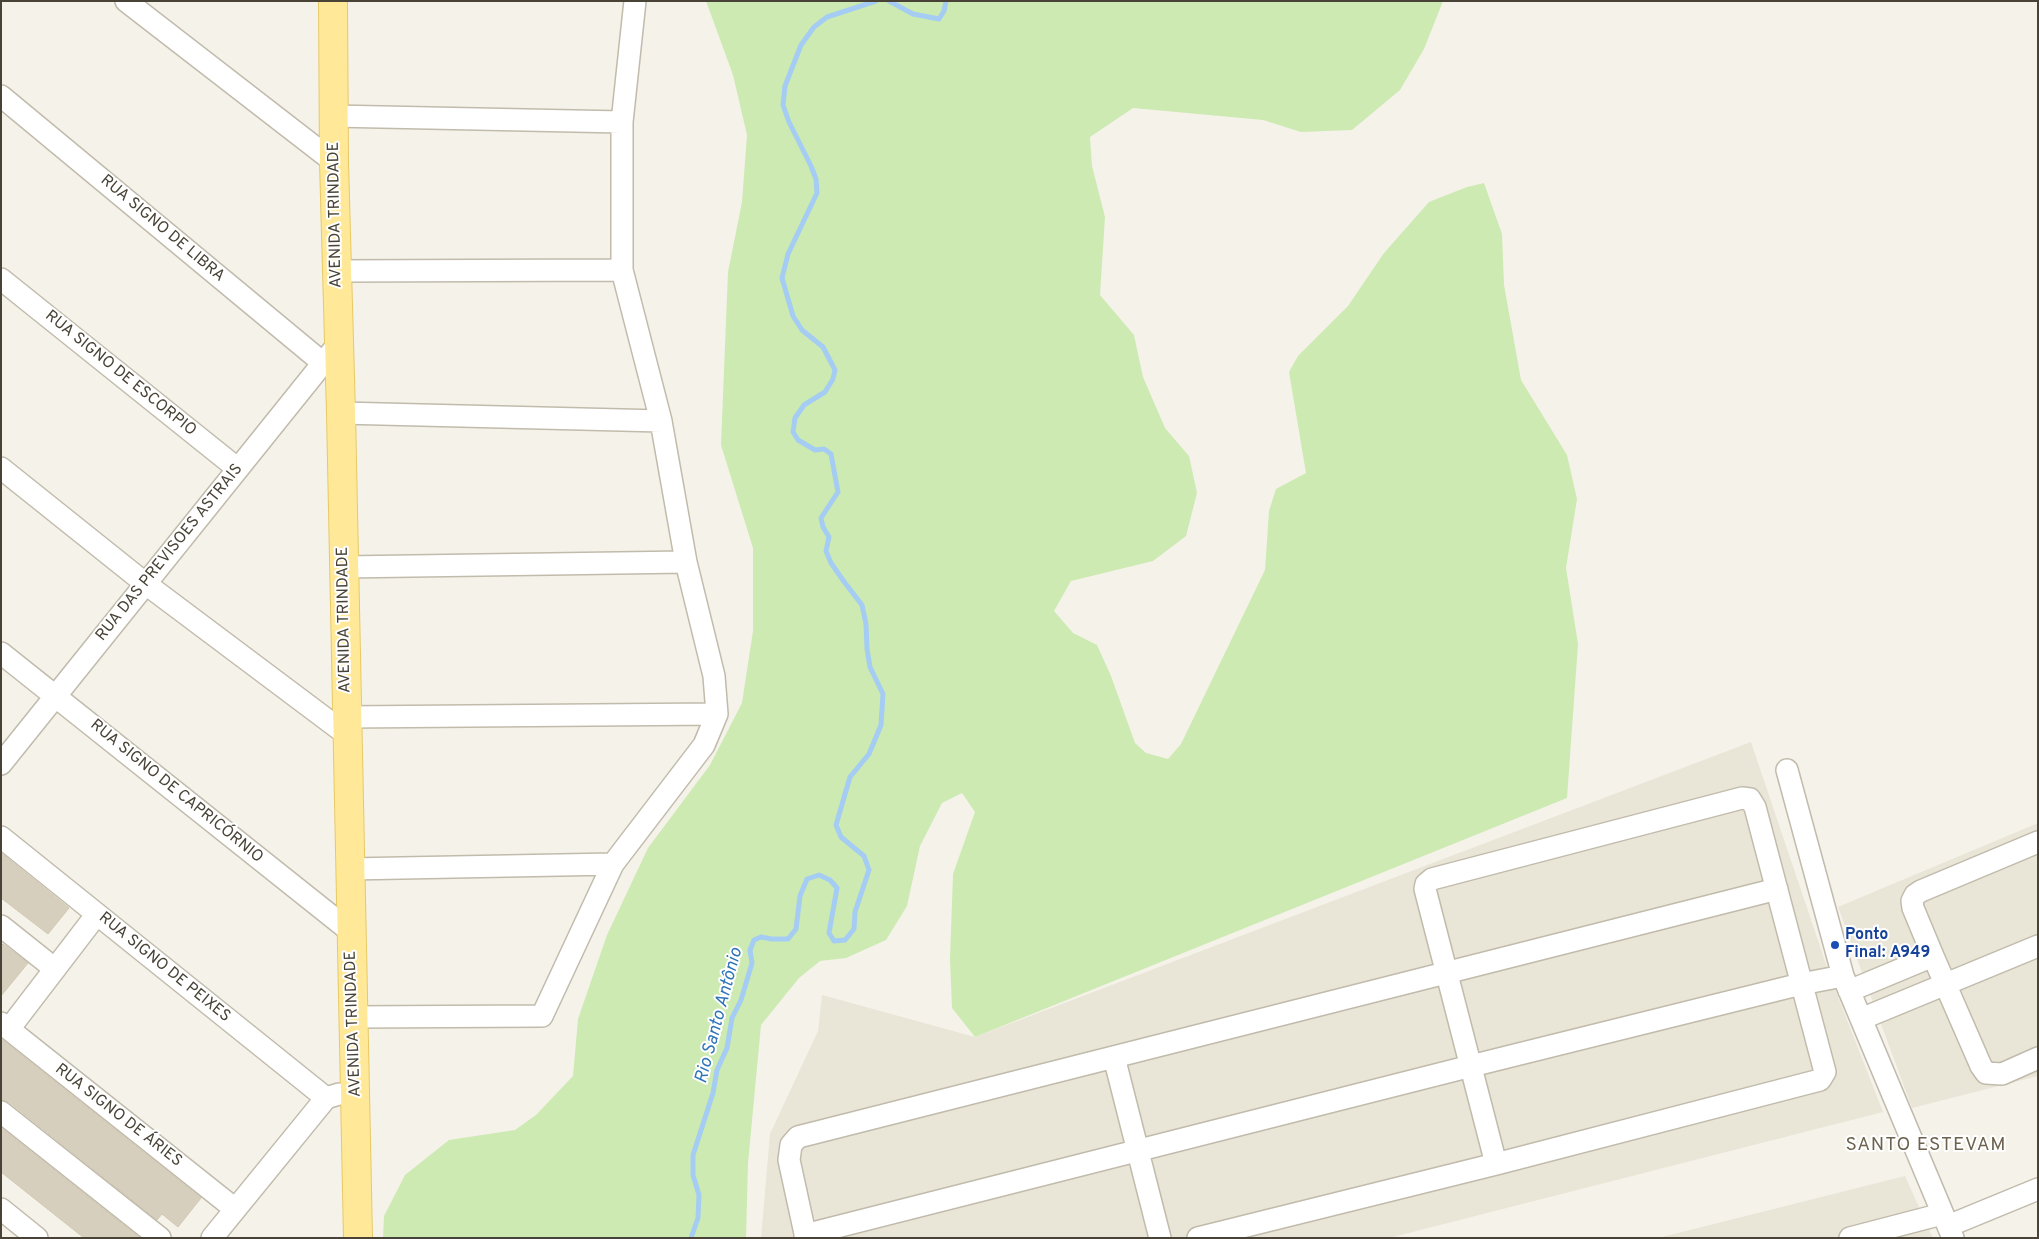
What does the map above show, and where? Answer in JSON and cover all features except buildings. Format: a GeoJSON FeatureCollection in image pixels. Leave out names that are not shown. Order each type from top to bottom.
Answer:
{"type":"FeatureCollection","features":[{"type":"Feature","properties":{"kind":"main road","name":"AVENIDA TRINDADE"},"geometry":{"type":"LineString","coordinates":[[333,1],[333,116],[337,271],[331,353],[341,413],[350,931],[356,1088],[358,1238]]}},
{"type":"Feature","properties":{"kind":"street"},"geometry":{"type":"LineString","coordinates":[[126,1],[334,162]]}},
{"type":"Feature","properties":{"kind":"street"},"geometry":{"type":"LineString","coordinates":[[354,1017],[542,1016],[613,864],[704,745],[717,714],[714,676],[686,562],[661,421],[622,270],[622,122],[635,1]]}},
{"type":"Feature","properties":{"kind":"street","name":"RUA SIGNO DE LIBRA"},"geometry":{"type":"LineString","coordinates":[[1,96],[331,353]]}},
{"type":"Feature","properties":{"kind":"street"},"geometry":{"type":"LineString","coordinates":[[333,116],[622,122]]}},
{"type":"Feature","properties":{"kind":"street"},"geometry":{"type":"LineString","coordinates":[[337,271],[622,270]]}},
{"type":"Feature","properties":{"kind":"street","name":"RUA SIGNO DE ESCORPIO"},"geometry":{"type":"LineString","coordinates":[[1,279],[238,469]]}},
{"type":"Feature","properties":{"kind":"street","name":"RUA DAS PREVISOES ASTRAIS"},"geometry":{"type":"LineString","coordinates":[[1,764],[331,353]]}},
{"type":"Feature","properties":{"kind":"street"},"geometry":{"type":"LineString","coordinates":[[341,413],[661,421]]}},
{"type":"Feature","properties":{"kind":"street"},"geometry":{"type":"LineString","coordinates":[[1,468],[146,584],[346,726],[717,714]]}},
{"type":"Feature","properties":{"kind":"street"},"geometry":{"type":"LineString","coordinates":[[344,567],[686,562]]}},
{"type":"Feature","properties":{"kind":"street","name":"RUA SIGNO DE CAPRICÓRNIO"},"geometry":{"type":"LineString","coordinates":[[1,653],[350,931]]}},
{"type":"Feature","properties":{"kind":"street"},"geometry":{"type":"LineString","coordinates":[[1787,770],[1846,984],[1948,1226]]}},
{"type":"Feature","properties":{"kind":"street"},"geometry":{"type":"LineString","coordinates":[[1198,1238],[1496,1164],[1823,1078],[1824,1072],[1777,889],[1755,807],[1750,799],[1742,798],[1429,881],[1425,889],[1496,1164]]}},
{"type":"Feature","properties":{"kind":"street","name":"RUA SIGNO DE PEIXES"},"geometry":{"type":"LineString","coordinates":[[1,837],[326,1098]]}},
{"type":"Feature","properties":{"kind":"street"},"geometry":{"type":"LineString","coordinates":[[2038,842],[1921,891],[1915,895],[1913,908],[1980,1066],[1986,1073],[2002,1074],[2038,1058]]}},
{"type":"Feature","properties":{"kind":"street"},"geometry":{"type":"LineString","coordinates":[[349,869],[613,864]]}},
{"type":"Feature","properties":{"kind":"street"},"geometry":{"type":"LineString","coordinates":[[1777,889],[798,1137],[791,1145],[789,1160],[805,1236],[1801,984],[1846,984],[1933,956]]}},
{"type":"Feature","properties":{"kind":"street"},"geometry":{"type":"LineString","coordinates":[[5,1026],[55,969],[97,914]]}},
{"type":"Feature","properties":{"kind":"street"},"geometry":{"type":"LineString","coordinates":[[1,926],[55,969]]}},
{"type":"Feature","properties":{"kind":"street"},"geometry":{"type":"LineString","coordinates":[[1861,1019],[2038,946]]}},
{"type":"Feature","properties":{"kind":"street","name":"RUA SIGNO DE ÁRIES"},"geometry":{"type":"LineString","coordinates":[[5,1026],[236,1209]]}},
{"type":"Feature","properties":{"kind":"street"},"geometry":{"type":"LineString","coordinates":[[1114,1057],[1160,1238]]}},
{"type":"Feature","properties":{"kind":"street"},"geometry":{"type":"LineString","coordinates":[[212,1238],[326,1098],[356,1088]]}},
{"type":"Feature","properties":{"kind":"street"},"geometry":{"type":"LineString","coordinates":[[1,1112],[160,1238]]}},
{"type":"Feature","properties":{"kind":"street"},"geometry":{"type":"LineString","coordinates":[[1850,1238],[1948,1226],[2038,1189]]}},
{"type":"Feature","properties":{"kind":"street"},"geometry":{"type":"LineString","coordinates":[[1,1209],[37,1238]]}},
{"type":"Feature","properties":{"kind":"shaded area"},"geometry":{"type":"Polygon","coordinates":[[[1751,742],[1831,979],[1883,1112],[1389,1238],[761,1238],[770,1134],[818,1031],[822,995],[975,1037],[1751,742]]]}},
{"type":"Feature","properties":{"kind":"shaded area"},"geometry":{"type":"Polygon","coordinates":[[[2038,823],[2038,1076],[1912,1108],[1838,907],[2038,823]]]}},
{"type":"Feature","properties":{"kind":"shaded area"},"geometry":{"type":"Polygon","coordinates":[[[1905,1176],[1933,1238],[1658,1238],[1905,1176]]]}},
{"type":"Feature","properties":{"kind":"green space"},"geometry":{"type":"Polygon","coordinates":[[[706,1],[1443,1],[1424,49],[1400,90],[1352,130],[1301,132],[1263,120],[1133,108],[1090,137],[1092,166],[1105,217],[1100,295],[1134,335],[1143,377],[1165,428],[1189,456],[1197,493],[1186,536],[1153,561],[1071,581],[1054,611],[1073,633],[1097,645],[1111,676],[1135,743],[1146,753],[1168,759],[1181,744],[1265,570],[1269,511],[1276,489],[1306,473],[1289,372],[1298,356],[1348,306],[1384,253],[1429,202],[1467,187],[1484,183],[1502,234],[1504,285],[1521,380],[1567,455],[1577,499],[1566,568],[1578,644],[1567,798],[975,1037],[952,1008],[950,959],[953,874],[975,812],[962,793],[942,803],[920,846],[907,906],[886,940],[846,958],[820,961],[799,978],[761,1025],[748,1163],[746,1238],[383,1238],[384,1216],[405,1175],[449,1140],[515,1130],[536,1115],[573,1076],[578,1019],[607,935],[648,848],[710,765],[742,703],[753,631],[753,548],[721,445],[728,272],[742,202],[747,135],[733,75],[706,1]]]}},
{"type":"Feature","properties":{"kind":"waterway","name":"Rio Santo Antônio"},"geometry":{"type":"LineString","coordinates":[[691,1238],[698,1218],[699,1195],[693,1175],[693,1155],[713,1093],[717,1070],[727,1048],[732,1018],[741,1000],[752,963],[750,950],[754,940],[761,937],[788,939],[796,929],[800,896],[807,879],[819,875],[830,880],[837,888],[829,933],[834,941],[845,940],[854,929],[855,912],[869,870],[864,856],[841,837],[836,825],[850,777],[869,754],[881,725],[883,694],[870,667],[866,624],[862,605],[831,563],[826,551],[829,537],[823,527],[821,518],[838,492],[831,454],[824,449],[815,450],[798,440],[793,432],[795,418],[804,405],[825,392],[833,379],[835,370],[823,347],[802,330],[793,316],[782,278],[788,254],[817,193],[816,179],[811,166],[789,122],[783,105],[785,86],[801,45],[814,27],[827,17],[876,1]]}},
{"type":"Feature","properties":{"kind":"waterway","name":"Rio Santo Antônio"},"geometry":{"type":"LineString","coordinates":[[889,1],[913,14],[939,19],[944,11],[946,1]]}},
{"type":"Feature","properties":{"kind":"place","name":"Ponto Final: A949"},"geometry":{"type":"Point","coordinates":[1835,945]}},
{"type":"Feature","properties":{"kind":"district","name":"SANTO ESTEVAM"},"geometry":{"type":"Point","coordinates":[1926,1146]}}]}
